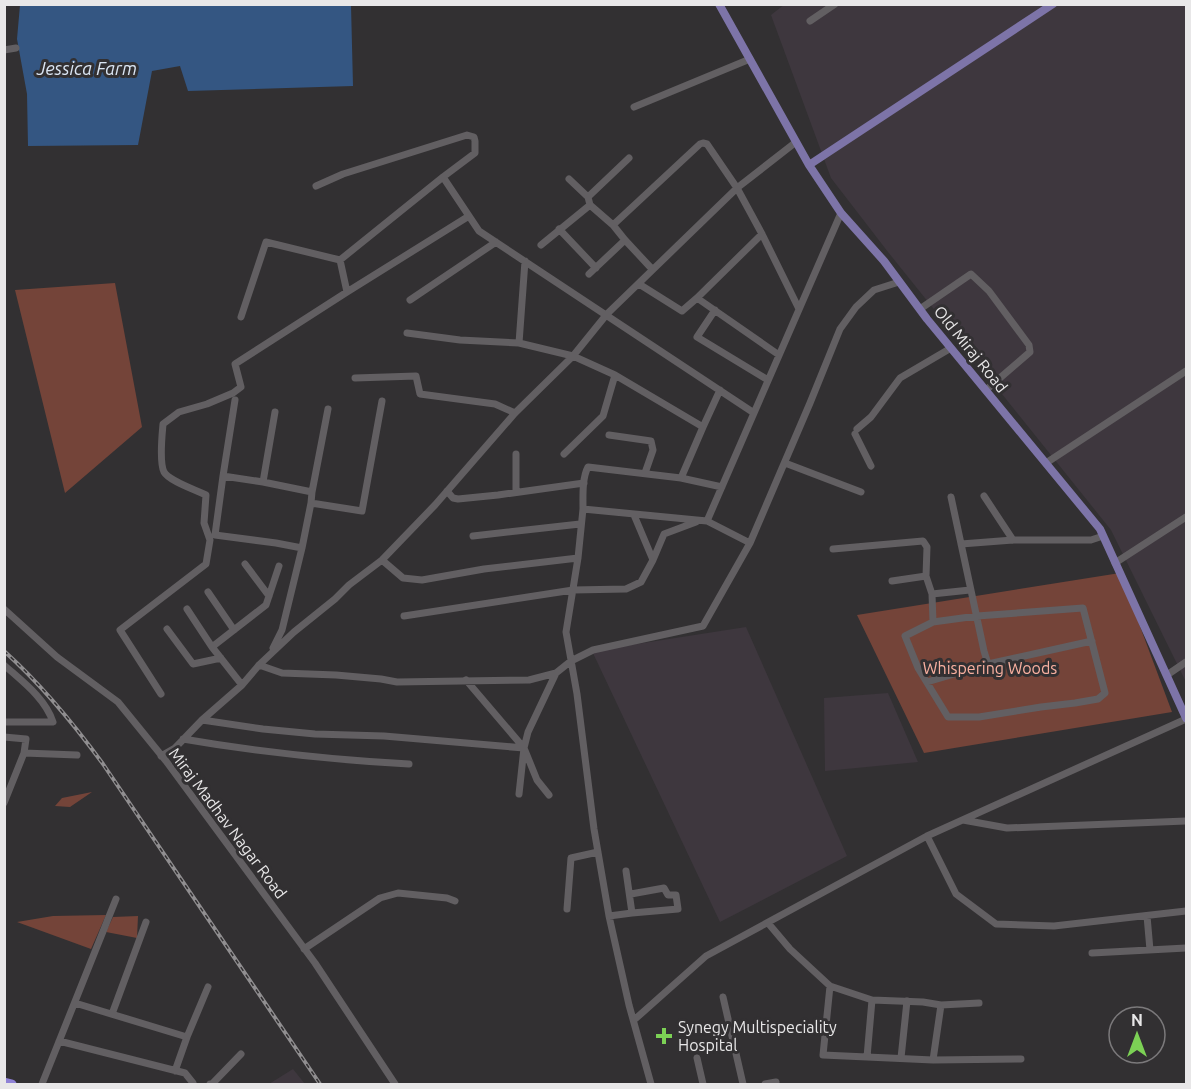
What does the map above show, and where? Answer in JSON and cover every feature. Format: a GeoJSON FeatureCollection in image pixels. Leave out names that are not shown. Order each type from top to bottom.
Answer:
{"type":"FeatureCollection","features":[{"type":"Feature","properties":{"kind":"highway"},"geometry":{"type":"LineString","coordinates":[[4,1082],[12,1084]]}},
{"type":"Feature","properties":{"kind":"main road","name":"Old Miraj Road"},"geometry":{"type":"LineString","coordinates":[[719,4],[809,165],[842,213],[884,261],[951,348],[1100,529],[1186,718]]}},
{"type":"Feature","properties":{"kind":"main road"},"geometry":{"type":"LineString","coordinates":[[809,165],[1053,4]]}},
{"type":"Feature","properties":{"kind":"street"},"geometry":{"type":"LineString","coordinates":[[810,21],[835,4]]}},
{"type":"Feature","properties":{"kind":"street"},"geometry":{"type":"LineString","coordinates":[[4,50],[16,48]]}},
{"type":"Feature","properties":{"kind":"street"},"geometry":{"type":"LineString","coordinates":[[634,107],[750,59]]}},
{"type":"Feature","properties":{"kind":"street"},"geometry":{"type":"LineString","coordinates":[[316,186],[343,174],[429,146],[467,135],[474,136],[475,153],[340,260]]}},
{"type":"Feature","properties":{"kind":"street"},"geometry":{"type":"LineString","coordinates":[[161,756],[175,748],[294,632],[382,560],[447,491],[515,413],[573,356],[607,314],[737,188],[796,142]]}},
{"type":"Feature","properties":{"kind":"street"},"geometry":{"type":"LineString","coordinates":[[613,225],[703,143],[707,144],[737,188],[799,309]]}},
{"type":"Feature","properties":{"kind":"street"},"geometry":{"type":"LineString","coordinates":[[541,245],[589,201],[629,158]]}},
{"type":"Feature","properties":{"kind":"street"},"geometry":{"type":"LineString","coordinates":[[443,177],[479,231],[754,413]]}},
{"type":"Feature","properties":{"kind":"street"},"geometry":{"type":"LineString","coordinates":[[569,179],[652,269]]}},
{"type":"Feature","properties":{"kind":"street"},"geometry":{"type":"LineString","coordinates":[[404,616],[573,590],[626,589],[641,582],[664,534],[704,521],[722,487],[842,213]]}},
{"type":"Feature","properties":{"kind":"street"},"geometry":{"type":"LineString","coordinates":[[161,693],[120,630],[206,564],[210,540],[204,523],[206,495],[173,480],[164,472],[163,424],[179,412],[207,404],[241,387],[235,364],[469,216]]}},
{"type":"Feature","properties":{"kind":"street"},"geometry":{"type":"LineString","coordinates":[[559,229],[596,268]]}},
{"type":"Feature","properties":{"kind":"street"},"geometry":{"type":"LineString","coordinates":[[639,284],[682,311],[762,234]]}},
{"type":"Feature","properties":{"kind":"street"},"geometry":{"type":"LineString","coordinates":[[589,274],[625,240]]}},
{"type":"Feature","properties":{"kind":"street"},"geometry":{"type":"LineString","coordinates":[[241,317],[266,242],[340,260]]}},
{"type":"Feature","properties":{"kind":"street"},"geometry":{"type":"LineString","coordinates":[[410,300],[496,242]]}},
{"type":"Feature","properties":{"kind":"street"},"geometry":{"type":"LineString","coordinates":[[340,260],[347,292]]}},
{"type":"Feature","properties":{"kind":"street"},"geometry":{"type":"LineString","coordinates":[[519,343],[525,261]]}},
{"type":"Feature","properties":{"kind":"street"},"geometry":{"type":"LineString","coordinates":[[920,309],[971,274],[989,291],[1029,345],[1030,352],[986,390]]}},
{"type":"Feature","properties":{"kind":"street"},"geometry":{"type":"LineString","coordinates":[[259,665],[282,673],[336,675],[398,682],[529,680],[556,673],[571,661],[593,650],[703,626],[750,543],[840,329],[856,307],[874,290],[899,282]]}},
{"type":"Feature","properties":{"kind":"street"},"geometry":{"type":"LineString","coordinates":[[697,298],[779,355]]}},
{"type":"Feature","properties":{"kind":"street"},"geometry":{"type":"LineString","coordinates":[[715,310],[697,338],[768,380]]}},
{"type":"Feature","properties":{"kind":"street"},"geometry":{"type":"LineString","coordinates":[[407,333],[460,340],[519,343],[573,356],[615,375],[704,427]]}},
{"type":"Feature","properties":{"kind":"street"},"geometry":{"type":"LineString","coordinates":[[871,466],[856,432],[871,417],[900,378],[951,348]]}},
{"type":"Feature","properties":{"kind":"street"},"geometry":{"type":"LineString","coordinates":[[1046,463],[1186,371]]}},
{"type":"Feature","properties":{"kind":"street"},"geometry":{"type":"LineString","coordinates":[[564,454],[603,416],[615,375]]}},
{"type":"Feature","properties":{"kind":"street"},"geometry":{"type":"LineString","coordinates":[[355,378],[416,376],[420,394],[495,404],[515,413]]}},
{"type":"Feature","properties":{"kind":"street"},"geometry":{"type":"LineString","coordinates":[[681,478],[720,390]]}},
{"type":"Feature","properties":{"kind":"street"},"geometry":{"type":"LineString","coordinates":[[235,400],[215,535],[302,548]]}},
{"type":"Feature","properties":{"kind":"street"},"geometry":{"type":"LineString","coordinates":[[310,503],[362,511],[382,401]]}},
{"type":"Feature","properties":{"kind":"street"},"geometry":{"type":"LineString","coordinates":[[271,653],[282,630],[302,548],[328,409]]}},
{"type":"Feature","properties":{"kind":"street"},"geometry":{"type":"LineString","coordinates":[[263,482],[275,412]]}},
{"type":"Feature","properties":{"kind":"street"},"geometry":{"type":"LineString","coordinates":[[609,435],[651,441],[653,450],[645,473]]}},
{"type":"Feature","properties":{"kind":"street"},"geometry":{"type":"LineString","coordinates":[[516,454],[516,492]]}},
{"type":"Feature","properties":{"kind":"street"},"geometry":{"type":"LineString","coordinates":[[785,463],[861,492]]}},
{"type":"Feature","properties":{"kind":"street"},"geometry":{"type":"LineString","coordinates":[[651,1084],[609,916],[566,632],[578,558],[584,483],[588,467],[681,478],[722,487]]}},
{"type":"Feature","properties":{"kind":"street"},"geometry":{"type":"LineString","coordinates":[[223,476],[312,492]]}},
{"type":"Feature","properties":{"kind":"street"},"geometry":{"type":"LineString","coordinates":[[447,491],[453,498],[458,499],[584,483]]}},
{"type":"Feature","properties":{"kind":"street"},"geometry":{"type":"LineString","coordinates":[[984,496],[1013,540]]}},
{"type":"Feature","properties":{"kind":"street"},"geometry":{"type":"LineString","coordinates":[[951,497],[988,664]]}},
{"type":"Feature","properties":{"kind":"street"},"geometry":{"type":"LineString","coordinates":[[583,509],[704,521],[750,543]]}},
{"type":"Feature","properties":{"kind":"street"},"geometry":{"type":"LineString","coordinates":[[634,515],[653,560]]}},
{"type":"Feature","properties":{"kind":"street"},"geometry":{"type":"LineString","coordinates":[[1115,563],[1186,517]]}},
{"type":"Feature","properties":{"kind":"street"},"geometry":{"type":"LineString","coordinates":[[473,536],[580,524]]}},
{"type":"Feature","properties":{"kind":"street"},"geometry":{"type":"LineString","coordinates":[[961,544],[1013,540],[1091,540],[1103,536]]}},
{"type":"Feature","properties":{"kind":"street"},"geometry":{"type":"LineString","coordinates":[[833,549],[923,541],[927,547],[926,576],[932,594],[933,622]]}},
{"type":"Feature","properties":{"kind":"street"},"geometry":{"type":"LineString","coordinates":[[382,560],[403,578],[422,580],[492,568],[578,558]]}},
{"type":"Feature","properties":{"kind":"street"},"geometry":{"type":"LineString","coordinates":[[245,564],[268,596]]}},
{"type":"Feature","properties":{"kind":"street"},"geometry":{"type":"LineString","coordinates":[[212,647],[266,605],[279,566]]}},
{"type":"Feature","properties":{"kind":"street"},"geometry":{"type":"LineString","coordinates":[[892,580],[926,576]]}},
{"type":"Feature","properties":{"kind":"street"},"geometry":{"type":"LineString","coordinates":[[932,594],[970,590]]}},
{"type":"Feature","properties":{"kind":"street"},"geometry":{"type":"LineString","coordinates":[[207,592],[234,630]]}},
{"type":"Feature","properties":{"kind":"street"},"geometry":{"type":"LineString","coordinates":[[1083,608],[1105,693],[1098,699],[979,717],[948,717],[918,668],[905,636],[933,622],[1083,608]]}},
{"type":"Feature","properties":{"kind":"street","name":"Miraj Madhav Nagar Road"},"geometry":{"type":"LineString","coordinates":[[4,609],[57,657],[118,702],[161,756],[304,949],[395,1084]]}},
{"type":"Feature","properties":{"kind":"street"},"geometry":{"type":"LineString","coordinates":[[187,609],[220,658],[242,684]]}},
{"type":"Feature","properties":{"kind":"street"},"geometry":{"type":"LineString","coordinates":[[167,629],[193,664],[220,658]]}},
{"type":"Feature","properties":{"kind":"street"},"geometry":{"type":"LineString","coordinates":[[927,682],[988,664],[1092,641]]}},
{"type":"Feature","properties":{"kind":"street"},"geometry":{"type":"LineString","coordinates":[[1167,675],[1186,662]]}},
{"type":"Feature","properties":{"kind":"street"},"geometry":{"type":"LineString","coordinates":[[4,665],[33,692],[50,712],[53,722],[4,722]]}},
{"type":"Feature","properties":{"kind":"street"},"geometry":{"type":"LineString","coordinates":[[519,794],[528,732],[556,673]]}},
{"type":"Feature","properties":{"kind":"street"},"geometry":{"type":"LineString","coordinates":[[466,680],[524,748],[537,780],[549,795]]}},
{"type":"Feature","properties":{"kind":"street"},"geometry":{"type":"LineString","coordinates":[[634,1020],[706,956],[927,836],[1186,718]]}},
{"type":"Feature","properties":{"kind":"street"},"geometry":{"type":"LineString","coordinates":[[202,720],[315,734],[384,736],[524,748]]}},
{"type":"Feature","properties":{"kind":"street"},"geometry":{"type":"LineString","coordinates":[[4,736],[26,739],[24,753],[5,800]]}},
{"type":"Feature","properties":{"kind":"street"},"geometry":{"type":"LineString","coordinates":[[183,739],[228,747],[409,764]]}},
{"type":"Feature","properties":{"kind":"street"},"geometry":{"type":"LineString","coordinates":[[24,753],[77,755]]}},
{"type":"Feature","properties":{"kind":"street"},"geometry":{"type":"LineString","coordinates":[[963,820],[1007,828],[1186,821]]}},
{"type":"Feature","properties":{"kind":"street"},"geometry":{"type":"LineString","coordinates":[[927,836],[956,894],[996,924],[1054,926],[1186,911]]}},
{"type":"Feature","properties":{"kind":"street"},"geometry":{"type":"LineString","coordinates":[[567,909],[571,858],[598,852]]}},
{"type":"Feature","properties":{"kind":"street"},"geometry":{"type":"LineString","coordinates":[[626,871],[632,913]]}},
{"type":"Feature","properties":{"kind":"street"},"geometry":{"type":"LineString","coordinates":[[609,916],[678,909],[676,895],[668,895],[664,888],[632,894]]}},
{"type":"Feature","properties":{"kind":"street"},"geometry":{"type":"LineString","coordinates":[[304,949],[380,898],[398,893],[447,898],[455,901]]}},
{"type":"Feature","properties":{"kind":"street"},"geometry":{"type":"LineString","coordinates":[[42,1084],[116,898]]}},
{"type":"Feature","properties":{"kind":"street"},"geometry":{"type":"LineString","coordinates":[[1147,916],[1150,950]]}},
{"type":"Feature","properties":{"kind":"street"},"geometry":{"type":"LineString","coordinates":[[112,1014],[146,922]]}},
{"type":"Feature","properties":{"kind":"street"},"geometry":{"type":"LineString","coordinates":[[768,923],[790,949],[830,986],[872,1000],[941,1005],[979,1003]]}},
{"type":"Feature","properties":{"kind":"street"},"geometry":{"type":"LineString","coordinates":[[1092,953],[1186,948]]}},
{"type":"Feature","properties":{"kind":"street"},"geometry":{"type":"LineString","coordinates":[[830,986],[823,1055],[933,1060],[1021,1059]]}},
{"type":"Feature","properties":{"kind":"street"},"geometry":{"type":"LineString","coordinates":[[175,1071],[208,987]]}},
{"type":"Feature","properties":{"kind":"street"},"geometry":{"type":"LineString","coordinates":[[723,997],[743,1084]]}},
{"type":"Feature","properties":{"kind":"street"},"geometry":{"type":"LineString","coordinates":[[867,1057],[872,1000]]}},
{"type":"Feature","properties":{"kind":"street"},"geometry":{"type":"LineString","coordinates":[[901,1058],[907,1001]]}},
{"type":"Feature","properties":{"kind":"street"},"geometry":{"type":"LineString","coordinates":[[75,1003],[187,1037]]}},
{"type":"Feature","properties":{"kind":"street"},"geometry":{"type":"LineString","coordinates":[[933,1060],[941,1005]]}},
{"type":"Feature","properties":{"kind":"street"},"geometry":{"type":"LineString","coordinates":[[60,1041],[185,1073],[195,1084]]}},
{"type":"Feature","properties":{"kind":"street"},"geometry":{"type":"LineString","coordinates":[[210,1084],[241,1053]]}},
{"type":"Feature","properties":{"kind":"street"},"geometry":{"type":"LineString","coordinates":[[697,1058],[704,1084]]}},
{"type":"Feature","properties":{"kind":"street"},"geometry":{"type":"LineString","coordinates":[[765,1084],[776,1082],[775,1084]]}},
{"type":"Feature","properties":{"kind":"shaded area"},"geometry":{"type":"Polygon","coordinates":[[[785,4],[1186,5],[1186,682],[1111,530],[831,178],[771,15],[785,4]]]}},
{"type":"Feature","properties":{"kind":"shaded area"},"geometry":{"type":"Polygon","coordinates":[[[746,627],[847,856],[720,922],[592,651],[746,627]]]}},
{"type":"Feature","properties":{"kind":"shaded area"},"geometry":{"type":"Polygon","coordinates":[[[888,693],[918,762],[825,771],[824,698],[888,693]]]}},
{"type":"Feature","properties":{"kind":"shaded area"},"geometry":{"type":"Polygon","coordinates":[[[293,1069],[305,1084],[269,1084],[293,1069]]]}},
{"type":"Feature","properties":{"kind":"green space"},"geometry":{"type":"Polygon","coordinates":[[[115,283],[142,427],[65,493],[15,290],[115,283]]]}},
{"type":"Feature","properties":{"kind":"green space","name":"Whispering Woods"},"geometry":{"type":"Polygon","coordinates":[[[1120,573],[1172,712],[924,753],[857,615],[1120,573]]]}},
{"type":"Feature","properties":{"kind":"green space"},"geometry":{"type":"Polygon","coordinates":[[[92,792],[70,807],[55,806],[62,798],[92,792]]]}},
{"type":"Feature","properties":{"kind":"green space"},"geometry":{"type":"Polygon","coordinates":[[[106,915],[91,949],[17,922],[53,916],[106,915]]]}},
{"type":"Feature","properties":{"kind":"green space"},"geometry":{"type":"Polygon","coordinates":[[[138,916],[137,938],[106,932],[113,917],[138,916]]]}},
{"type":"Feature","properties":{"kind":"water","name":"Jessica Farm"},"geometry":{"type":"Polygon","coordinates":[[[20,5],[351,5],[353,86],[188,91],[180,66],[152,71],[138,145],[28,146],[27,94],[17,39],[20,5]]]}},
{"type":"Feature","properties":{"kind":"railway"},"geometry":{"type":"LineString","coordinates":[[4,651],[57,705],[103,764],[320,1084]]}},
{"type":"Feature","properties":{"kind":"place","name":"Synegy Multispeciality Hospital"},"geometry":{"type":"Point","coordinates":[664,1036]}}]}
